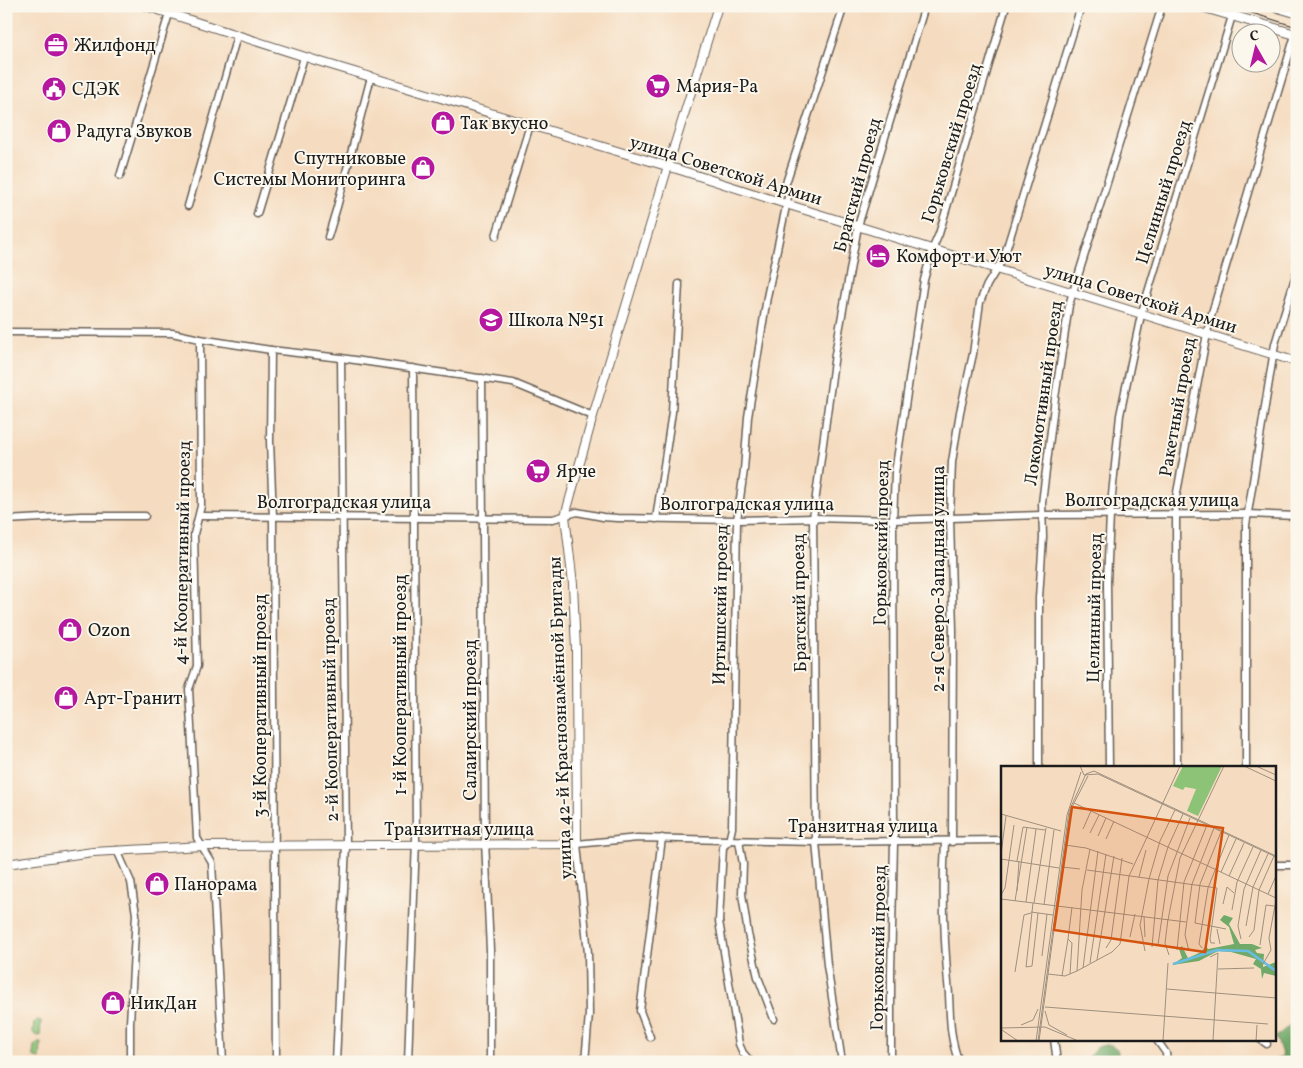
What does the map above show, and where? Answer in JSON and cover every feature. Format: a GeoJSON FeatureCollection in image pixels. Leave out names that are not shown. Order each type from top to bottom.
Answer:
{"type":"FeatureCollection","features":[{"type":"Feature","properties":{"kind":"main road"},"geometry":{"type":"LineString","coordinates":[[1200,6],[1296,35]]}},
{"type":"Feature","properties":{"kind":"main road"},"geometry":{"type":"LineString","coordinates":[[1273,6],[1297,14]]}},
{"type":"Feature","properties":{"kind":"street","name":"улица Советской Армии"},"geometry":{"type":"LineString","coordinates":[[146,6],[304,57],[668,166],[932,250],[998,269],[1141,316],[1297,362]]}},
{"type":"Feature","properties":{"kind":"street","name":"улица 42-й Краснознамённой Бригады"},"geometry":{"type":"LineString","coordinates":[[585,1062],[590,1014],[588,953],[577,844],[576,650],[565,516],[668,166],[718,6]]}},
{"type":"Feature","properties":{"kind":"street","name":"Иртышский проезд"},"geometry":{"type":"LineString","coordinates":[[752,1062],[743,1053],[739,1044],[719,921],[723,847],[729,841],[732,828],[737,520],[744,470],[748,417],[767,296],[790,192],[785,186],[844,6]]}},
{"type":"Feature","properties":{"kind":"street","name":"Братский проезд"},"geometry":{"type":"LineString","coordinates":[[842,1062],[827,965],[816,842],[813,518],[836,354],[858,226],[925,6]]}},
{"type":"Feature","properties":{"kind":"street","name":"2-я Северо-Западная улица"},"geometry":{"type":"LineString","coordinates":[[959,1062],[952,1039],[944,944],[943,879],[949,842],[953,630],[950,518],[952,462],[960,412],[973,354],[980,302],[987,285],[1004,258],[1081,6]]}},
{"type":"Feature","properties":{"kind":"street","name":"Локомотивный проезд"},"geometry":{"type":"LineString","coordinates":[[1039,766],[1039,608],[1043,537],[1042,515],[1055,398],[1069,305],[1162,6]]}},
{"type":"Feature","properties":{"kind":"street","name":"Горьковский проезд"},"geometry":{"type":"LineString","coordinates":[[891,1062],[894,843],[893,520],[895,473],[924,280],[973,123],[1002,8]]}},
{"type":"Feature","properties":{"kind":"street"},"geometry":{"type":"LineString","coordinates":[[120,176],[169,14]]}},
{"type":"Feature","properties":{"kind":"street","name":"Целинный проезд"},"geometry":{"type":"LineString","coordinates":[[1109,766],[1107,582],[1110,515],[1120,415],[1141,316],[1232,16]]}},
{"type":"Feature","properties":{"kind":"street","name":"Ракетный проезд"},"geometry":{"type":"LineString","coordinates":[[1177,766],[1175,503],[1206,334],[1296,35]]}},
{"type":"Feature","properties":{"kind":"street"},"geometry":{"type":"LineString","coordinates":[[188,206],[236,36]]}},
{"type":"Feature","properties":{"kind":"street"},"geometry":{"type":"LineString","coordinates":[[257,214],[304,57]]}},
{"type":"Feature","properties":{"kind":"street"},"geometry":{"type":"LineString","coordinates":[[328,237],[371,77]]}},
{"type":"Feature","properties":{"kind":"street"},"geometry":{"type":"LineString","coordinates":[[496,236],[530,125]]}},
{"type":"Feature","properties":{"kind":"street"},"geometry":{"type":"LineString","coordinates":[[1246,766],[1246,525],[1273,354],[1297,271]]}},
{"type":"Feature","properties":{"kind":"street"},"geometry":{"type":"LineString","coordinates":[[656,519],[672,412],[679,284]]}},
{"type":"Feature","properties":{"kind":"street"},"geometry":{"type":"LineString","coordinates":[[6,332],[172,333],[271,350],[513,382],[593,416]]}},
{"type":"Feature","properties":{"kind":"street","name":"4-й Кооперативный проезд"},"geometry":{"type":"LineString","coordinates":[[200,339],[201,506],[194,534],[197,666],[189,690],[197,838],[212,863],[223,1062]]}},
{"type":"Feature","properties":{"kind":"street","name":"3-й Кооперативный проезд"},"geometry":{"type":"LineString","coordinates":[[271,350],[270,441],[274,516],[276,1062]]}},
{"type":"Feature","properties":{"kind":"street","name":"2-й Кооперативный проезд"},"geometry":{"type":"LineString","coordinates":[[336,1062],[346,845],[341,358]]}},
{"type":"Feature","properties":{"kind":"street","name":"1-й Кооперативный проезд"},"geometry":{"type":"LineString","coordinates":[[408,1062],[415,845],[413,368]]}},
{"type":"Feature","properties":{"kind":"street","name":"Салаирский проезд"},"geometry":{"type":"LineString","coordinates":[[482,378],[490,1062]]}},
{"type":"Feature","properties":{"kind":"street","name":"Волгоградская улица"},"geometry":{"type":"LineString","coordinates":[[200,516],[553,519],[577,512],[603,517],[737,520],[813,518],[893,520],[1042,515],[1248,514],[1297,516]]}},
{"type":"Feature","properties":{"kind":"street"},"geometry":{"type":"LineString","coordinates":[[6,520],[80,516],[146,516]]}},
{"type":"Feature","properties":{"kind":"street","name":"Транзитная улица"},"geometry":{"type":"LineString","coordinates":[[6,864],[117,850],[203,846],[577,844],[638,838],[894,843],[1001,840]]}},
{"type":"Feature","properties":{"kind":"street"},"geometry":{"type":"LineString","coordinates":[[650,1037],[640,1011],[662,838]]}},
{"type":"Feature","properties":{"kind":"street"},"geometry":{"type":"LineString","coordinates":[[739,841],[743,864],[742,894],[748,934],[758,977],[774,1019]]}},
{"type":"Feature","properties":{"kind":"street"},"geometry":{"type":"LineString","coordinates":[[117,850],[130,882],[136,914],[130,1023],[130,1062]]}},
{"type":"Feature","properties":{"kind":"street"},"geometry":{"type":"LineString","coordinates":[[1276,865],[1297,865]]}},
{"type":"Feature","properties":{"kind":"street"},"geometry":{"type":"LineString","coordinates":[[1054,1040],[1057,1062]]}},
{"type":"Feature","properties":{"kind":"street"},"geometry":{"type":"LineString","coordinates":[[1157,1040],[1166,1053],[1167,1062]]}},
{"type":"Feature","properties":{"kind":"street"},"geometry":{"type":"LineString","coordinates":[[1261,1040],[1267,1044]]}},
{"type":"Feature","properties":{"kind":"green space"},"geometry":{"type":"Polygon","coordinates":[[[1297,1019],[1297,1062],[1269,1062],[1283,1057],[1276,1037],[1297,1019]]]}},
{"type":"Feature","properties":{"kind":"green space"},"geometry":{"type":"Polygon","coordinates":[[[37,1020],[41,1021],[40,1036],[35,1035],[33,1032],[34,1023],[37,1020]]]}},
{"type":"Feature","properties":{"kind":"green space"},"geometry":{"type":"Polygon","coordinates":[[[37,1043],[41,1043],[40,1059],[35,1058],[33,1055],[34,1046],[37,1043]]]}},
{"type":"Feature","properties":{"kind":"green space"},"geometry":{"type":"Polygon","coordinates":[[[1111,1045],[1117,1049],[1120,1062],[1085,1062],[1097,1047],[1111,1045]]]}},
{"type":"Feature","properties":{"kind":"tram line"},"geometry":{"type":"LineString","coordinates":[[1229,6],[1297,27]]}},
{"type":"Feature","properties":{"kind":"place","name":"Жилфонд"},"geometry":{"type":"Point","coordinates":[56,45]}},
{"type":"Feature","properties":{"kind":"place","name":"Мария-Ра"},"geometry":{"type":"Point","coordinates":[658,86]}},
{"type":"Feature","properties":{"kind":"place","name":"СДЭК"},"geometry":{"type":"Point","coordinates":[54,89]}},
{"type":"Feature","properties":{"kind":"place","name":"Так вкусно"},"geometry":{"type":"Point","coordinates":[443,123]}},
{"type":"Feature","properties":{"kind":"place","name":"Радуга Звуков"},"geometry":{"type":"Point","coordinates":[59,131]}},
{"type":"Feature","properties":{"kind":"place","name":"Спутниковые Системы Мониторинга"},"geometry":{"type":"Point","coordinates":[423,168]}},
{"type":"Feature","properties":{"kind":"place","name":"Комфорт и Уют"},"geometry":{"type":"Point","coordinates":[878,256]}},
{"type":"Feature","properties":{"kind":"place","name":"Школа №51"},"geometry":{"type":"Point","coordinates":[491,320]}},
{"type":"Feature","properties":{"kind":"place","name":"Ярче"},"geometry":{"type":"Point","coordinates":[538,471]}},
{"type":"Feature","properties":{"kind":"place","name":"Ozon"},"geometry":{"type":"Point","coordinates":[70,630]}},
{"type":"Feature","properties":{"kind":"place","name":"Арт-Гранит"},"geometry":{"type":"Point","coordinates":[66,698]}},
{"type":"Feature","properties":{"kind":"place","name":"Панорама"},"geometry":{"type":"Point","coordinates":[157,884]}},
{"type":"Feature","properties":{"kind":"place","name":"НикДан"},"geometry":{"type":"Point","coordinates":[113,1003]}}]}
